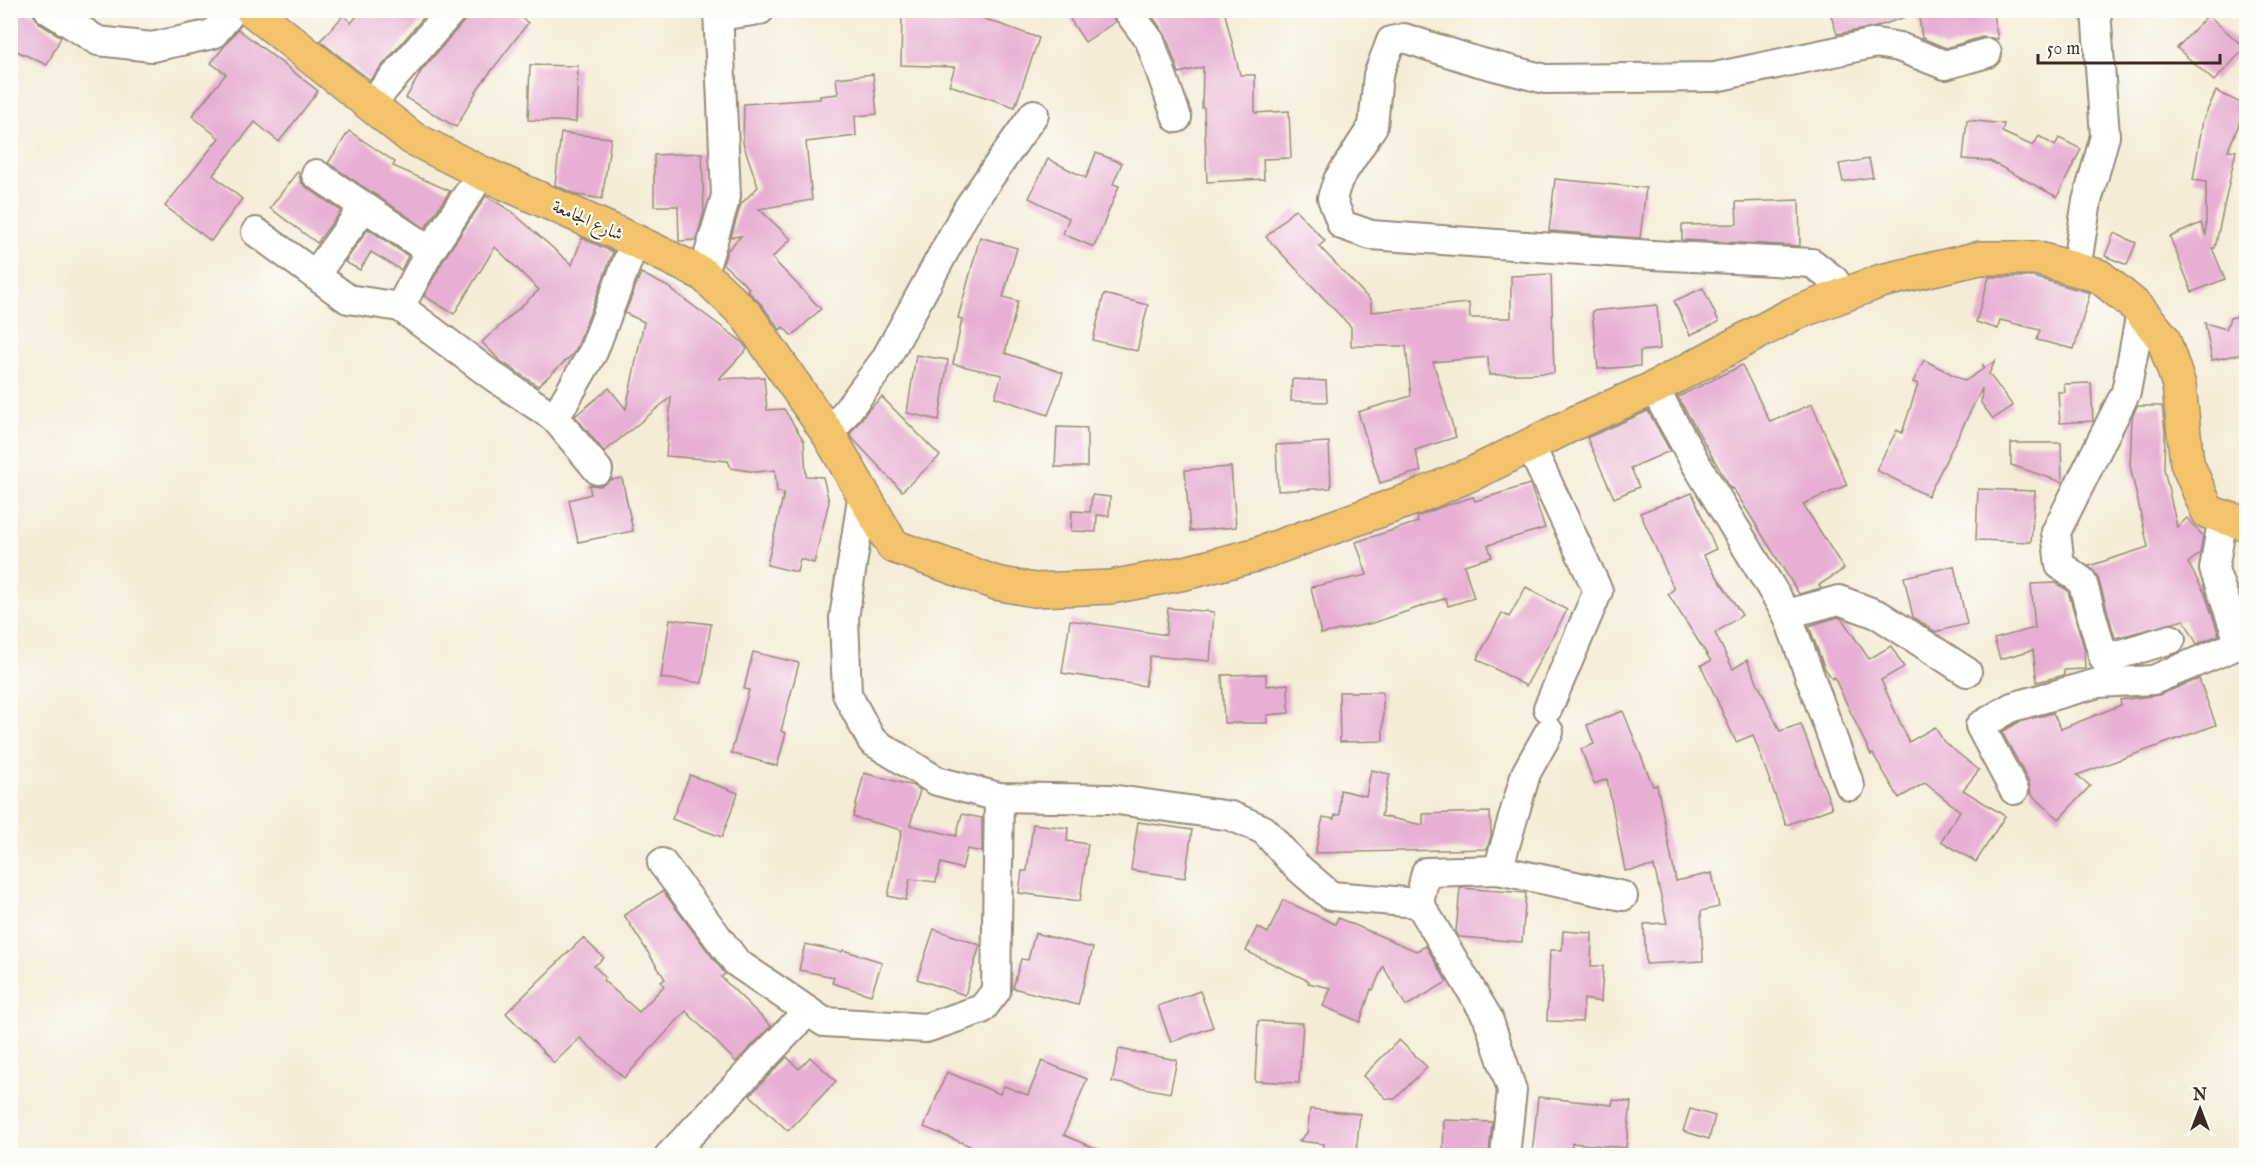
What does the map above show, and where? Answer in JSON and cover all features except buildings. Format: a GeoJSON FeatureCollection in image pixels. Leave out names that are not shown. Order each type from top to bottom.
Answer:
{"type":"FeatureCollection","features":[{"type":"Feature","properties":{"kind":"main road","name":"شارع الجامعة"},"geometry":{"type":"LineString","coordinates":[[252,10],[412,138],[482,173],[703,274],[747,316],[829,435],[893,546],[996,584],[1034,590],[1111,587],[1185,573],[1255,555],[1412,499],[1476,472],[1581,420],[1654,388],[1793,314],[1881,280],[1980,258],[2036,258],[2100,276],[2141,312],[2163,338],[2179,385],[2187,463],[2208,512],[2235,520]]}},
{"type":"Feature","properties":{"kind":"street"},"geometry":{"type":"LineString","coordinates":[[50,10],[98,41],[152,47],[213,34],[233,10]]}},
{"type":"Feature","properties":{"kind":"street"},"geometry":{"type":"LineString","coordinates":[[370,105],[452,10]]}},
{"type":"Feature","properties":{"kind":"street"},"geometry":{"type":"LineString","coordinates":[[703,274],[726,196],[718,13],[760,10]]}},
{"type":"Feature","properties":{"kind":"street"},"geometry":{"type":"LineString","coordinates":[[1127,10],[1150,41],[1177,118]]}},
{"type":"Feature","properties":{"kind":"street"},"geometry":{"type":"LineString","coordinates":[[2076,269],[2087,201],[2105,136],[2096,10]]}},
{"type":"Feature","properties":{"kind":"street"},"geometry":{"type":"LineString","coordinates":[[1844,295],[1834,280],[1812,263],[1371,235],[1342,225],[1332,198],[1338,180],[1373,126],[1378,75],[1391,41],[1404,38],[1475,61],[1545,79],[1715,77],[1876,43],[1899,47],[1945,65],[1987,53]]}},
{"type":"Feature","properties":{"kind":"street"},"geometry":{"type":"LineString","coordinates":[[829,435],[885,360],[968,208],[1034,114]]}},
{"type":"Feature","properties":{"kind":"street"},"geometry":{"type":"LineString","coordinates":[[400,307],[430,251],[482,173]]}},
{"type":"Feature","properties":{"kind":"street"},"geometry":{"type":"LineString","coordinates":[[316,174],[430,251]]}},
{"type":"Feature","properties":{"kind":"street"},"geometry":{"type":"LineString","coordinates":[[315,275],[364,207]]}},
{"type":"Feature","properties":{"kind":"street"},"geometry":{"type":"LineString","coordinates":[[256,232],[348,299],[400,307],[494,377],[555,418],[598,470]]}},
{"type":"Feature","properties":{"kind":"street"},"geometry":{"type":"LineString","coordinates":[[555,418],[593,352],[635,242]]}},
{"type":"Feature","properties":{"kind":"street"},"geometry":{"type":"LineString","coordinates":[[2141,312],[2126,392],[2056,532],[2060,565],[2082,581],[2104,659],[2171,639]]}},
{"type":"Feature","properties":{"kind":"street"},"geometry":{"type":"LineString","coordinates":[[1654,388],[1695,462],[1787,614],[1850,786]]}},
{"type":"Feature","properties":{"kind":"street"},"geometry":{"type":"LineString","coordinates":[[1498,870],[1526,772],[1549,720],[1598,591],[1530,445]]}},
{"type":"Feature","properties":{"kind":"street"},"geometry":{"type":"LineString","coordinates":[[863,492],[844,618],[847,694],[872,741],[938,781],[999,797],[1110,799],[1231,816],[1264,830],[1295,865],[1331,896],[1419,903]]}},
{"type":"Feature","properties":{"kind":"street"},"geometry":{"type":"LineString","coordinates":[[2014,790],[1980,726],[2012,706],[2098,683],[2153,680],[2240,644],[2214,569],[2235,520]]}},
{"type":"Feature","properties":{"kind":"street"},"geometry":{"type":"LineString","coordinates":[[1787,614],[1839,600],[1880,615],[1967,672]]}},
{"type":"Feature","properties":{"kind":"street"},"geometry":{"type":"LineString","coordinates":[[662,863],[737,963],[824,1022],[926,1028],[982,1009],[996,991],[999,797]]}},
{"type":"Feature","properties":{"kind":"street"},"geometry":{"type":"LineString","coordinates":[[1505,1155],[1512,1090],[1488,1018],[1419,903],[1426,872],[1498,870],[1623,896]]}},
{"type":"Feature","properties":{"kind":"street"},"geometry":{"type":"LineString","coordinates":[[669,1155],[808,1011]]}}]}
